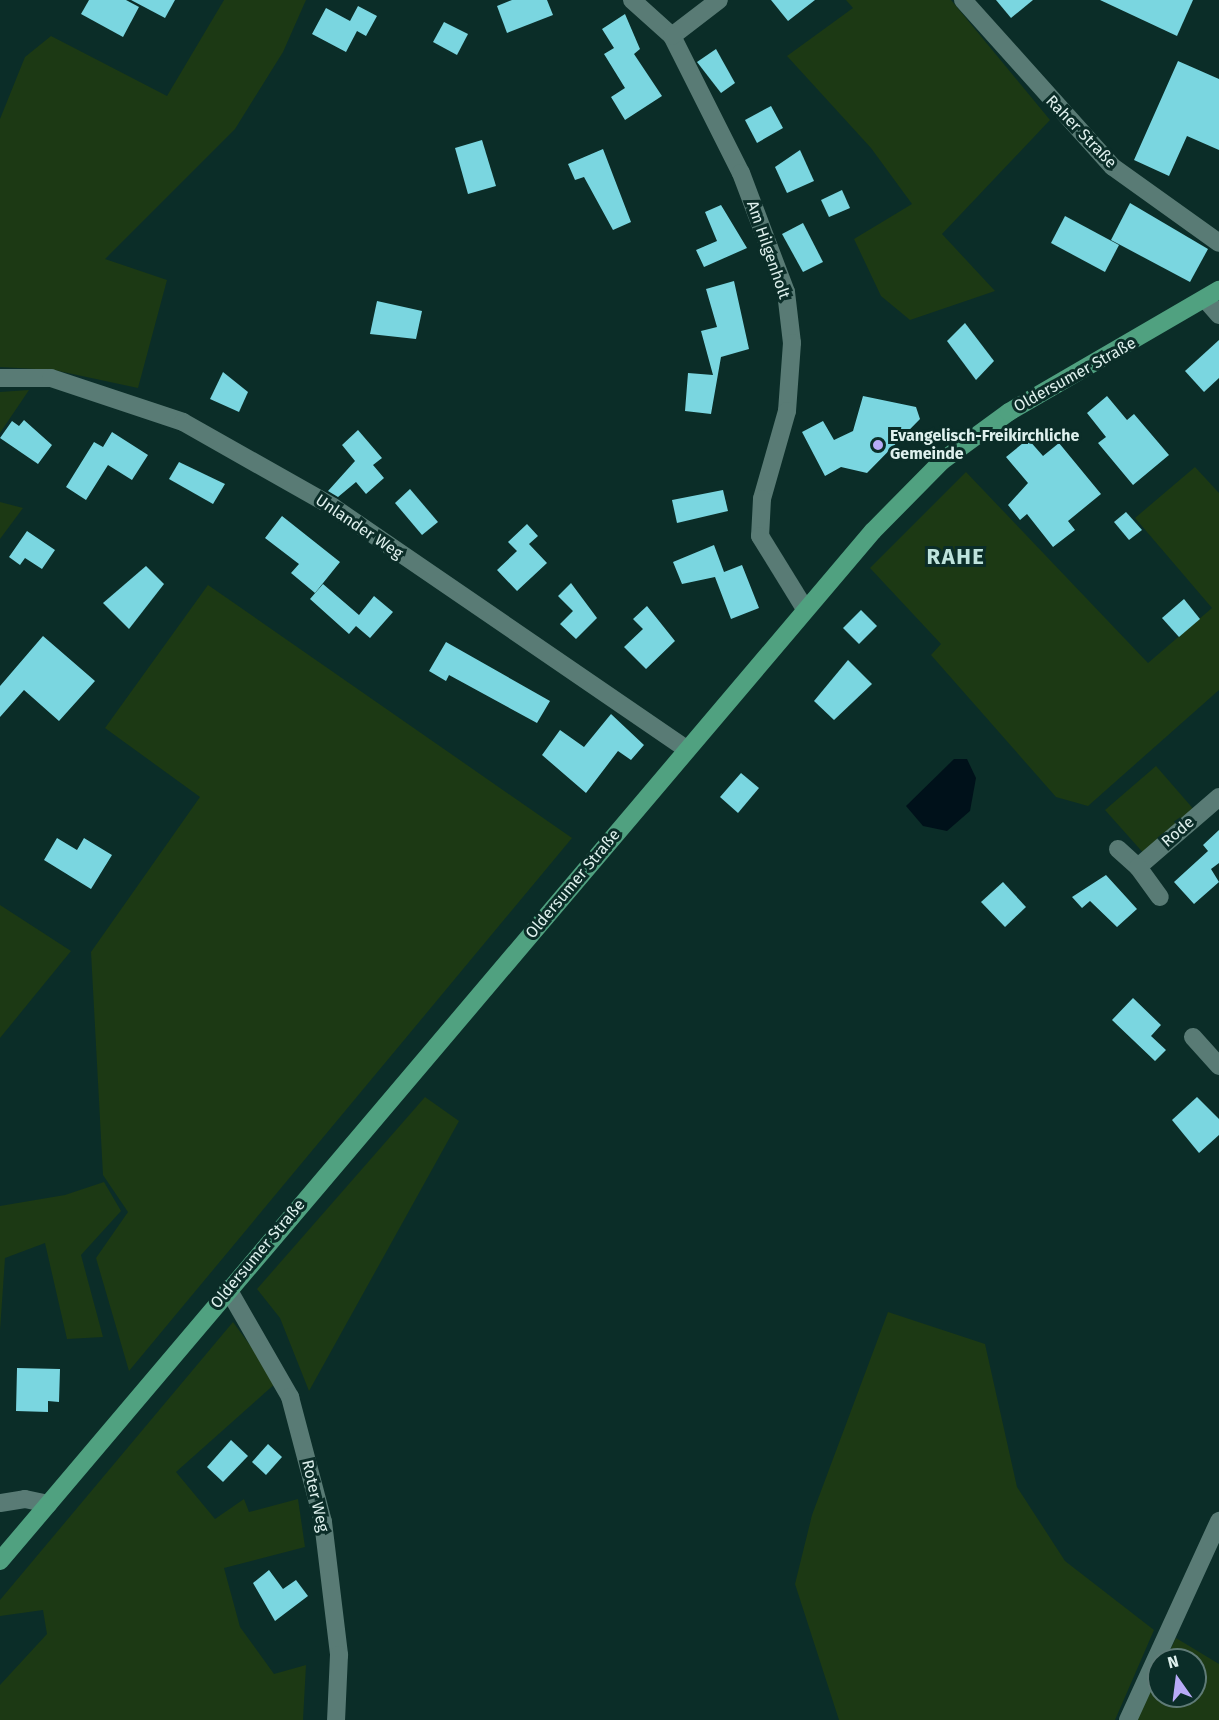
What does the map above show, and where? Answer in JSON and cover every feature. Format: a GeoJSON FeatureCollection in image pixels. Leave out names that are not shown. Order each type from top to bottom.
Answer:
{"type":"FeatureCollection","features":[{"type":"Feature","properties":{"kind":"main road","name":"Oldersumer Straße"},"geometry":{"type":"LineString","coordinates":[[0,1561],[686,749],[806,609],[942,461],[1009,412],[1212,295]]}},
{"type":"Feature","properties":{"kind":"street"},"geometry":{"type":"LineString","coordinates":[[632,0],[672,36],[719,0]]}},
{"type":"Feature","properties":{"kind":"street","name":"Raher Straße"},"geometry":{"type":"LineString","coordinates":[[963,0],[1113,167],[1219,243]]}},
{"type":"Feature","properties":{"kind":"street","name":"Am Hilgenholt"},"geometry":{"type":"LineString","coordinates":[[672,36],[741,173],[786,292],[792,343],[788,411],[762,499],[760,537],[806,609]]}},
{"type":"Feature","properties":{"kind":"street"},"geometry":{"type":"LineString","coordinates":[[1212,295],[1219,315]]}},
{"type":"Feature","properties":{"kind":"street","name":"Unlander Weg"},"geometry":{"type":"LineString","coordinates":[[0,378],[51,378],[183,422],[333,507],[686,749]]}},
{"type":"Feature","properties":{"kind":"street","name":"Rode"},"geometry":{"type":"LineString","coordinates":[[1138,867],[1219,797]]}},
{"type":"Feature","properties":{"kind":"street"},"geometry":{"type":"LineString","coordinates":[[1118,849],[1138,867],[1160,897]]}},
{"type":"Feature","properties":{"kind":"street"},"geometry":{"type":"LineString","coordinates":[[1193,1037],[1219,1066]]}},
{"type":"Feature","properties":{"kind":"street","name":"Roter Weg"},"geometry":{"type":"LineString","coordinates":[[228,1289],[290,1397],[323,1522],[339,1655],[336,1720]]}},
{"type":"Feature","properties":{"kind":"street"},"geometry":{"type":"LineString","coordinates":[[0,1503],[25,1499],[48,1504]]}},
{"type":"Feature","properties":{"kind":"street"},"geometry":{"type":"LineString","coordinates":[[1128,1720],[1219,1521]]}},
{"type":"Feature","properties":{"kind":"green space"},"geometry":{"type":"Polygon","coordinates":[[[224,0],[306,0],[283,52],[235,129],[105,259],[167,280],[138,388],[54,370],[0,367],[0,119],[25,57],[51,36],[167,96],[224,0]]]}},
{"type":"Feature","properties":{"kind":"green space"},"geometry":{"type":"Polygon","coordinates":[[[846,0],[951,0],[1050,120],[942,234],[995,291],[910,320],[881,296],[854,239],[912,204],[871,148],[787,56],[853,8],[846,0]]]}},
{"type":"Feature","properties":{"kind":"green space"},"geometry":{"type":"Polygon","coordinates":[[[29,390],[0,433],[0,392],[29,390]]]}},
{"type":"Feature","properties":{"kind":"green space"},"geometry":{"type":"Polygon","coordinates":[[[1195,467],[1219,493],[1219,690],[1088,806],[1056,797],[931,655],[941,644],[870,568],[966,472],[1148,663],[1212,608],[1135,518],[1195,467]]]}},
{"type":"Feature","properties":{"kind":"green space"},"geometry":{"type":"Polygon","coordinates":[[[0,502],[23,508],[0,539],[0,502]]]}},
{"type":"Feature","properties":{"kind":"green space"},"geometry":{"type":"Polygon","coordinates":[[[208,585],[572,838],[129,1371],[96,1258],[128,1212],[103,1175],[91,952],[200,797],[105,728],[208,585]]]}},
{"type":"Feature","properties":{"kind":"green space"},"geometry":{"type":"Polygon","coordinates":[[[1156,766],[1196,812],[1146,856],[1105,810],[1156,766]]]}},
{"type":"Feature","properties":{"kind":"green space"},"geometry":{"type":"Polygon","coordinates":[[[0,905],[71,951],[0,1038],[0,905]]]}},
{"type":"Feature","properties":{"kind":"green space"},"geometry":{"type":"Polygon","coordinates":[[[425,1097],[459,1121],[309,1391],[280,1318],[257,1289],[425,1097]]]}},
{"type":"Feature","properties":{"kind":"green space"},"geometry":{"type":"Polygon","coordinates":[[[104,1182],[121,1211],[81,1255],[103,1337],[67,1339],[45,1243],[5,1258],[0,1331],[0,1206],[65,1195],[104,1182]]]}},
{"type":"Feature","properties":{"kind":"green space"},"geometry":{"type":"Polygon","coordinates":[[[888,1312],[985,1344],[1017,1487],[1065,1561],[1154,1630],[1115,1720],[839,1720],[795,1584],[812,1515],[888,1312]]]}},
{"type":"Feature","properties":{"kind":"green space"},"geometry":{"type":"Polygon","coordinates":[[[233,1322],[277,1382],[176,1472],[215,1519],[244,1499],[249,1512],[298,1499],[305,1547],[224,1568],[240,1627],[274,1674],[306,1665],[303,1720],[0,1720],[0,1685],[47,1634],[43,1610],[0,1616],[0,1600],[233,1322]]]}},
{"type":"Feature","properties":{"kind":"green space"},"geometry":{"type":"Polygon","coordinates":[[[1176,1638],[1193,1648],[1171,1648],[1176,1638]]]}},
{"type":"Feature","properties":{"kind":"green space"},"geometry":{"type":"Polygon","coordinates":[[[1207,1657],[1219,1664],[1219,1720],[1135,1720],[1147,1696],[1147,1708],[1207,1708],[1207,1657]]]}},
{"type":"Feature","properties":{"kind":"water"},"geometry":{"type":"Polygon","coordinates":[[[954,759],[967,759],[976,778],[970,811],[947,831],[923,826],[906,806],[954,759]]]}},
{"type":"Feature","properties":{"kind":"building"},"geometry":{"type":"Polygon","coordinates":[[[89,0],[126,0],[139,7],[123,37],[81,14],[89,0]]]}},
{"type":"Feature","properties":{"kind":"building"},"geometry":{"type":"Polygon","coordinates":[[[131,0],[175,0],[165,18],[131,0]]]}},
{"type":"Feature","properties":{"kind":"building"},"geometry":{"type":"Polygon","coordinates":[[[512,0],[547,0],[553,15],[507,33],[497,6],[512,0]]]}},
{"type":"Feature","properties":{"kind":"building"},"geometry":{"type":"Polygon","coordinates":[[[771,0],[815,0],[788,21],[771,0]]]}},
{"type":"Feature","properties":{"kind":"building"},"geometry":{"type":"Polygon","coordinates":[[[996,0],[1033,0],[1011,18],[996,0]]]}},
{"type":"Feature","properties":{"kind":"building"},"geometry":{"type":"Polygon","coordinates":[[[1100,0],[1193,0],[1177,36],[1100,0]]]}},
{"type":"Feature","properties":{"kind":"building"},"geometry":{"type":"Polygon","coordinates":[[[358,6],[377,16],[366,36],[357,31],[346,52],[312,34],[326,8],[350,21],[358,6]]]}},
{"type":"Feature","properties":{"kind":"building"},"geometry":{"type":"Polygon","coordinates":[[[625,14],[640,49],[634,54],[662,96],[625,120],[611,97],[625,88],[604,54],[614,48],[602,29],[625,14]]]}},
{"type":"Feature","properties":{"kind":"building"},"geometry":{"type":"Polygon","coordinates":[[[444,22],[468,34],[457,55],[433,42],[444,22]]]}},
{"type":"Feature","properties":{"kind":"building"},"geometry":{"type":"Polygon","coordinates":[[[716,49],[735,83],[721,93],[697,62],[716,49]]]}},
{"type":"Feature","properties":{"kind":"building"},"geometry":{"type":"Polygon","coordinates":[[[1178,61],[1219,79],[1219,150],[1187,136],[1169,176],[1134,160],[1178,61]]]}},
{"type":"Feature","properties":{"kind":"building"},"geometry":{"type":"Polygon","coordinates":[[[771,106],[783,128],[757,143],[745,120],[771,106]]]}},
{"type":"Feature","properties":{"kind":"building"},"geometry":{"type":"Polygon","coordinates":[[[482,140],[496,186],[468,194],[455,148],[482,140]]]}},
{"type":"Feature","properties":{"kind":"building"},"geometry":{"type":"Polygon","coordinates":[[[603,149],[631,222],[613,230],[584,177],[575,180],[568,164],[603,149]]]}},
{"type":"Feature","properties":{"kind":"building"},"geometry":{"type":"Polygon","coordinates":[[[800,150],[814,181],[787,193],[775,167],[800,150]]]}},
{"type":"Feature","properties":{"kind":"building"},"geometry":{"type":"Polygon","coordinates":[[[842,190],[850,208],[829,217],[821,200],[842,190]]]}},
{"type":"Feature","properties":{"kind":"building"},"geometry":{"type":"Polygon","coordinates":[[[1130,203],[1208,249],[1190,282],[1111,240],[1130,203]]]}},
{"type":"Feature","properties":{"kind":"building"},"geometry":{"type":"Polygon","coordinates":[[[721,205],[747,248],[704,267],[696,250],[717,241],[705,212],[721,205]]]}},
{"type":"Feature","properties":{"kind":"building"},"geometry":{"type":"Polygon","coordinates":[[[1065,216],[1119,245],[1105,272],[1051,243],[1065,216]]]}},
{"type":"Feature","properties":{"kind":"building"},"geometry":{"type":"Polygon","coordinates":[[[803,223],[823,262],[803,272],[782,234],[803,223]]]}},
{"type":"Feature","properties":{"kind":"building"},"geometry":{"type":"Polygon","coordinates":[[[734,281],[749,349],[721,357],[711,414],[685,411],[688,373],[713,375],[701,331],[717,327],[706,289],[734,281]]]}},
{"type":"Feature","properties":{"kind":"building"},"geometry":{"type":"Polygon","coordinates":[[[377,301],[422,311],[416,339],[370,334],[377,301]]]}},
{"type":"Feature","properties":{"kind":"building"},"geometry":{"type":"Polygon","coordinates":[[[965,323],[994,361],[976,380],[947,341],[965,323]]]}},
{"type":"Feature","properties":{"kind":"building"},"geometry":{"type":"Polygon","coordinates":[[[1219,340],[1219,378],[1204,392],[1185,371],[1219,340]]]}},
{"type":"Feature","properties":{"kind":"building"},"geometry":{"type":"Polygon","coordinates":[[[223,372],[248,392],[239,412],[210,399],[223,372]]]}},
{"type":"Feature","properties":{"kind":"building"},"geometry":{"type":"Polygon","coordinates":[[[863,396],[916,407],[920,419],[867,473],[841,467],[825,476],[802,432],[823,421],[834,440],[853,431],[863,396]]]}},
{"type":"Feature","properties":{"kind":"building"},"geometry":{"type":"Polygon","coordinates":[[[1107,396],[1127,420],[1134,414],[1169,455],[1133,485],[1098,443],[1106,437],[1087,413],[1107,396]]]}},
{"type":"Feature","properties":{"kind":"building"},"geometry":{"type":"Polygon","coordinates":[[[24,420],[52,445],[38,464],[0,438],[12,421],[19,426],[24,420]]]}},
{"type":"Feature","properties":{"kind":"building"},"geometry":{"type":"Polygon","coordinates":[[[358,430],[382,458],[373,465],[384,478],[366,494],[356,482],[338,497],[328,491],[355,461],[342,445],[358,430]]]}},
{"type":"Feature","properties":{"kind":"building"},"geometry":{"type":"Polygon","coordinates":[[[112,432],[148,455],[132,480],[108,465],[86,500],[66,487],[94,442],[103,447],[112,432]]]}},
{"type":"Feature","properties":{"kind":"building"},"geometry":{"type":"Polygon","coordinates":[[[1028,439],[1043,456],[1059,443],[1101,494],[1068,521],[1075,530],[1053,547],[1027,514],[1020,520],[1008,505],[1028,483],[1006,457],[1028,439]]]}},
{"type":"Feature","properties":{"kind":"building"},"geometry":{"type":"Polygon","coordinates":[[[179,462],[225,484],[213,504],[169,479],[179,462]]]}},
{"type":"Feature","properties":{"kind":"building"},"geometry":{"type":"Polygon","coordinates":[[[410,489],[438,522],[422,535],[395,503],[410,489]]]}},
{"type":"Feature","properties":{"kind":"building"},"geometry":{"type":"Polygon","coordinates":[[[723,490],[728,511],[677,523],[672,500],[723,490]]]}},
{"type":"Feature","properties":{"kind":"building"},"geometry":{"type":"Polygon","coordinates":[[[1126,512],[1142,530],[1129,540],[1114,522],[1126,512]]]}},
{"type":"Feature","properties":{"kind":"building"},"geometry":{"type":"Polygon","coordinates":[[[282,516],[340,562],[315,593],[291,573],[299,564],[265,538],[282,516]]]}},
{"type":"Feature","properties":{"kind":"building"},"geometry":{"type":"Polygon","coordinates":[[[527,524],[538,536],[529,544],[547,563],[517,591],[497,570],[517,551],[508,542],[527,524]]]}},
{"type":"Feature","properties":{"kind":"building"},"geometry":{"type":"Polygon","coordinates":[[[27,531],[55,550],[42,569],[25,558],[20,565],[9,557],[27,531]]]}},
{"type":"Feature","properties":{"kind":"building"},"geometry":{"type":"Polygon","coordinates":[[[714,545],[724,572],[742,565],[759,608],[731,619],[715,577],[682,584],[673,562],[714,545]]]}},
{"type":"Feature","properties":{"kind":"building"},"geometry":{"type":"Polygon","coordinates":[[[146,566],[164,584],[129,629],[103,603],[146,566]]]}},
{"type":"Feature","properties":{"kind":"building"},"geometry":{"type":"Polygon","coordinates":[[[571,583],[597,618],[576,639],[560,624],[573,611],[558,596],[571,583]]]}},
{"type":"Feature","properties":{"kind":"building"},"geometry":{"type":"Polygon","coordinates":[[[323,584],[359,615],[374,596],[393,612],[370,638],[356,626],[349,634],[310,599],[323,584]]]}},
{"type":"Feature","properties":{"kind":"building"},"geometry":{"type":"Polygon","coordinates":[[[1184,599],[1200,619],[1179,637],[1162,618],[1184,599]]]}},
{"type":"Feature","properties":{"kind":"building"},"geometry":{"type":"Polygon","coordinates":[[[647,606],[675,641],[646,669],[624,647],[643,629],[633,619],[647,606]]]}},
{"type":"Feature","properties":{"kind":"building"},"geometry":{"type":"Polygon","coordinates":[[[861,610],[877,626],[859,644],[843,628],[861,610]]]}},
{"type":"Feature","properties":{"kind":"building"},"geometry":{"type":"Polygon","coordinates":[[[43,636],[95,681],[59,721],[24,690],[0,717],[0,686],[43,636]]]}},
{"type":"Feature","properties":{"kind":"building"},"geometry":{"type":"Polygon","coordinates":[[[446,642],[550,701],[537,723],[449,675],[446,681],[429,671],[446,642]]]}},
{"type":"Feature","properties":{"kind":"building"},"geometry":{"type":"Polygon","coordinates":[[[848,660],[872,684],[834,720],[814,701],[848,660]]]}},
{"type":"Feature","properties":{"kind":"building"},"geometry":{"type":"Polygon","coordinates":[[[611,714],[644,745],[631,760],[618,751],[586,793],[542,755],[560,730],[584,747],[611,714]]]}},
{"type":"Feature","properties":{"kind":"building"},"geometry":{"type":"Polygon","coordinates":[[[741,773],[759,788],[738,813],[720,797],[741,773]]]}},
{"type":"Feature","properties":{"kind":"building"},"geometry":{"type":"Polygon","coordinates":[[[1219,830],[1219,863],[1211,869],[1219,882],[1194,904],[1174,882],[1208,851],[1203,845],[1219,830]]]}},
{"type":"Feature","properties":{"kind":"building"},"geometry":{"type":"Polygon","coordinates":[[[57,838],[77,850],[84,838],[112,855],[91,889],[44,860],[57,838]]]}},
{"type":"Feature","properties":{"kind":"building"},"geometry":{"type":"Polygon","coordinates":[[[1106,875],[1137,909],[1117,927],[1090,901],[1082,908],[1072,897],[1106,875]]]}},
{"type":"Feature","properties":{"kind":"building"},"geometry":{"type":"Polygon","coordinates":[[[1003,882],[1026,907],[1005,927],[981,902],[1003,882]]]}},
{"type":"Feature","properties":{"kind":"building"},"geometry":{"type":"Polygon","coordinates":[[[1133,998],[1161,1025],[1151,1036],[1166,1050],[1155,1061],[1112,1020],[1133,998]]]}},
{"type":"Feature","properties":{"kind":"building"},"geometry":{"type":"Polygon","coordinates":[[[1197,1097],[1219,1119],[1219,1135],[1199,1153],[1172,1120],[1197,1097]]]}},
{"type":"Feature","properties":{"kind":"building"},"geometry":{"type":"Polygon","coordinates":[[[17,1368],[60,1369],[59,1402],[48,1401],[48,1412],[16,1411],[17,1368]]]}},
{"type":"Feature","properties":{"kind":"building"},"geometry":{"type":"Polygon","coordinates":[[[231,1440],[248,1456],[223,1482],[207,1467],[231,1440]]]}},
{"type":"Feature","properties":{"kind":"building"},"geometry":{"type":"Polygon","coordinates":[[[268,1444],[282,1457],[266,1475],[252,1462],[268,1444]]]}},
{"type":"Feature","properties":{"kind":"building"},"geometry":{"type":"Polygon","coordinates":[[[269,1570],[283,1589],[296,1580],[308,1596],[275,1621],[253,1583],[269,1570]]]}},
{"type":"Feature","properties":{"kind":"place","name":"Evangelisch-Freikirchliche Gemeinde"},"geometry":{"type":"Point","coordinates":[878,445]}},
{"type":"Feature","properties":{"kind":"district","name":"RAHE"},"geometry":{"type":"Point","coordinates":[956,557]}}]}
